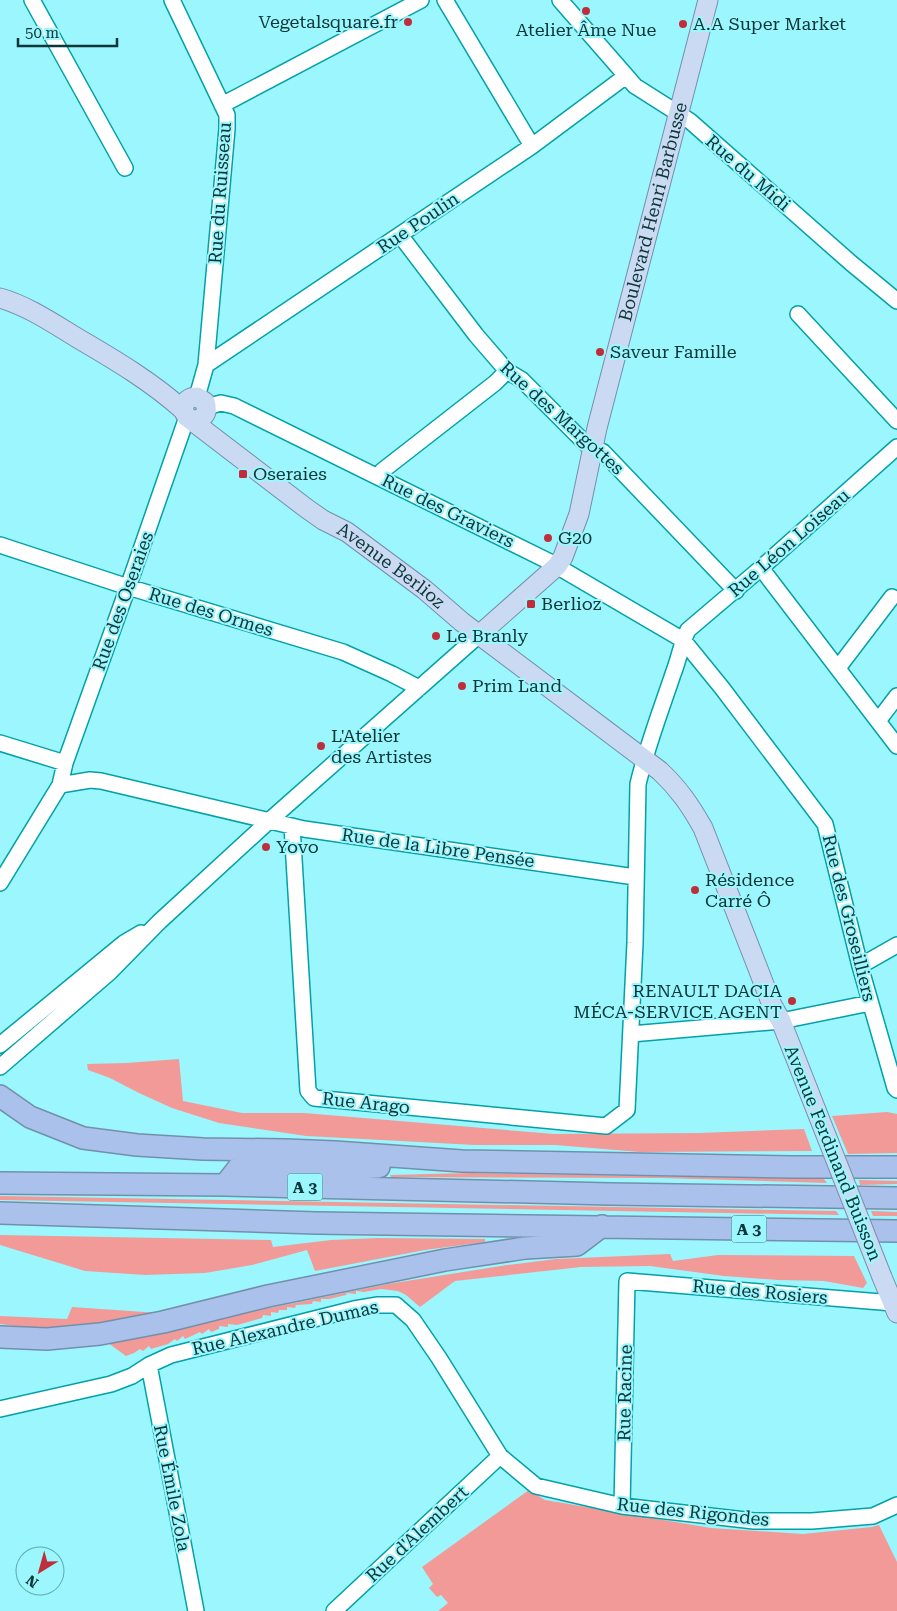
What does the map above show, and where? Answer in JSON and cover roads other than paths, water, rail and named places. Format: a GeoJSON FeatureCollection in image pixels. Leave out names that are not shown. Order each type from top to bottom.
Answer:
{"type":"FeatureCollection","features":[{"type":"Feature","properties":{"kind":"highway"},"geometry":{"type":"LineString","coordinates":[[0,1096],[30,1117],[83,1138],[156,1146],[203,1149],[316,1151],[462,1161],[897,1167]]}},
{"type":"Feature","properties":{"kind":"highway"},"geometry":{"type":"LineString","coordinates":[[225,1185],[239,1167],[306,1170],[446,1164],[462,1161]]}},
{"type":"Feature","properties":{"kind":"highway","name":"A 3"},"geometry":{"type":"LineString","coordinates":[[0,1183],[225,1185],[610,1194],[897,1198]]}},
{"type":"Feature","properties":{"kind":"highway","name":"A 3"},"geometry":{"type":"LineString","coordinates":[[0,1213],[316,1222],[897,1231]]}},
{"type":"Feature","properties":{"kind":"highway"},"geometry":{"type":"LineString","coordinates":[[0,1337],[47,1339],[100,1334],[163,1322],[268,1296],[445,1260],[525,1248],[577,1245],[602,1226]]}},
{"type":"Feature","properties":{"kind":"main road","name":"Boulevard Henri Barbusse"},"geometry":{"type":"LineString","coordinates":[[557,566],[563,558],[579,514],[593,448],[708,0]]}},
{"type":"Feature","properties":{"kind":"main road"},"geometry":{"type":"LineString","coordinates":[[0,298],[48,320],[194,409]]}},
{"type":"Feature","properties":{"kind":"main road","name":"Avenue Berlioz"},"geometry":{"type":"LineString","coordinates":[[194,409],[229,449],[323,520],[347,532],[425,590],[479,635],[644,759]]}},
{"type":"Feature","properties":{"kind":"main road"},"geometry":{"type":"LineString","coordinates":[[479,635],[557,566]]}},
{"type":"Feature","properties":{"kind":"main road","name":"Avenue Ferdinand Buisson"},"geometry":{"type":"LineString","coordinates":[[644,759],[660,770],[678,788],[699,821],[895,1308]]}},
{"type":"Feature","properties":{"kind":"street"},"geometry":{"type":"LineString","coordinates":[[32,0],[125,168]]}},
{"type":"Feature","properties":{"kind":"street","name":"Rue du Ruisseau"},"geometry":{"type":"LineString","coordinates":[[172,0],[227,115],[206,365],[194,409]]}},
{"type":"Feature","properties":{"kind":"street"},"geometry":{"type":"LineString","coordinates":[[222,105],[422,0]]}},
{"type":"Feature","properties":{"kind":"street"},"geometry":{"type":"LineString","coordinates":[[445,0],[532,146]]}},
{"type":"Feature","properties":{"kind":"street","name":"Rue du Midi"},"geometry":{"type":"LineString","coordinates":[[560,0],[635,86],[690,121],[845,258],[897,301]]}},
{"type":"Feature","properties":{"kind":"street","name":"Rue Poulin"},"geometry":{"type":"LineString","coordinates":[[206,365],[532,146],[626,76]]}},
{"type":"Feature","properties":{"kind":"street","name":"Rue des Margottes"},"geometry":{"type":"LineString","coordinates":[[400,235],[476,335],[507,371],[522,380],[586,444],[603,452],[736,591]]}},
{"type":"Feature","properties":{"kind":"street"},"geometry":{"type":"LineString","coordinates":[[798,314],[897,421]]}},
{"type":"Feature","properties":{"kind":"street"},"geometry":{"type":"LineString","coordinates":[[379,477],[382,471],[495,383],[507,371]]}},
{"type":"Feature","properties":{"kind":"street","name":"Rue des Graviers"},"geometry":{"type":"LineString","coordinates":[[194,409],[221,403],[234,406],[557,566],[683,640]]}},
{"type":"Feature","properties":{"kind":"street","name":"Rue des Oseraies"},"geometry":{"type":"LineString","coordinates":[[60,785],[65,763],[194,409]]}},
{"type":"Feature","properties":{"kind":"street","name":"Rue Léon Loiseau"},"geometry":{"type":"LineString","coordinates":[[683,640],[688,630],[736,591],[897,447]]}},
{"type":"Feature","properties":{"kind":"street","name":"Rue des Ormes"},"geometry":{"type":"LineString","coordinates":[[0,545],[128,587],[343,652],[418,688]]}},
{"type":"Feature","properties":{"kind":"street"},"geometry":{"type":"LineString","coordinates":[[761,568],[897,746]]}},
{"type":"Feature","properties":{"kind":"street"},"geometry":{"type":"LineString","coordinates":[[838,668],[892,597]]}},
{"type":"Feature","properties":{"kind":"street"},"geometry":{"type":"LineString","coordinates":[[0,1066],[110,972],[159,922],[270,820],[479,635]]}},
{"type":"Feature","properties":{"kind":"street"},"geometry":{"type":"LineString","coordinates":[[683,640],[679,658],[644,759],[638,784],[631,1034],[781,1021],[870,1003]]}},
{"type":"Feature","properties":{"kind":"street","name":"Rue des Groseilliers"},"geometry":{"type":"LineString","coordinates":[[683,640],[722,688],[825,824],[870,1003],[897,1090]]}},
{"type":"Feature","properties":{"kind":"street"},"geometry":{"type":"LineString","coordinates":[[878,721],[897,696]]}},
{"type":"Feature","properties":{"kind":"street"},"geometry":{"type":"LineString","coordinates":[[0,743],[65,763]]}},
{"type":"Feature","properties":{"kind":"street","name":"Rue de la Libre Pensée"},"geometry":{"type":"LineString","coordinates":[[60,785],[90,780],[100,781],[292,826],[635,877]]}},
{"type":"Feature","properties":{"kind":"street"},"geometry":{"type":"LineString","coordinates":[[0,883],[60,785]]}},
{"type":"Feature","properties":{"kind":"street","name":"Rue Arago"},"geometry":{"type":"LineString","coordinates":[[292,826],[308,1091],[314,1098],[606,1126],[627,1110],[631,1034]]}},
{"type":"Feature","properties":{"kind":"street"},"geometry":{"type":"LineString","coordinates":[[0,1044],[124,943],[159,922]]}},
{"type":"Feature","properties":{"kind":"street"},"geometry":{"type":"LineString","coordinates":[[860,966],[897,945]]}},
{"type":"Feature","properties":{"kind":"street","name":"Rue des Rosiers"},"geometry":{"type":"LineString","coordinates":[[627,1281],[895,1308]]}},
{"type":"Feature","properties":{"kind":"street","name":"Rue Racine"},"geometry":{"type":"LineString","coordinates":[[622,1506],[627,1281]]}},
{"type":"Feature","properties":{"kind":"street","name":"Rue Alexandre Dumas"},"geometry":{"type":"LineString","coordinates":[[0,1409],[112,1384],[132,1376],[149,1365],[171,1355],[224,1341],[354,1309],[378,1305],[396,1305],[413,1320],[440,1358],[500,1456]]}},
{"type":"Feature","properties":{"kind":"street","name":"Rue Émile Zola"},"geometry":{"type":"LineString","coordinates":[[149,1365],[196,1611]]}},
{"type":"Feature","properties":{"kind":"street","name":"Rue des Rigondes"},"geometry":{"type":"LineString","coordinates":[[500,1456],[536,1486],[622,1506],[754,1521],[812,1521],[873,1516],[897,1505]]}},
{"type":"Feature","properties":{"kind":"street","name":"Rue d'Alembert"},"geometry":{"type":"LineString","coordinates":[[334,1611],[500,1456]]}},
{"type":"Feature","properties":{"kind":"place","name":"Atelier Âme Nue"},"geometry":{"type":"Point","coordinates":[586,11]}},
{"type":"Feature","properties":{"kind":"place","name":"Vegetalsquare.fr"},"geometry":{"type":"Point","coordinates":[408,22]}},
{"type":"Feature","properties":{"kind":"place","name":"A.A Super Market"},"geometry":{"type":"Point","coordinates":[683,24]}},
{"type":"Feature","properties":{"kind":"place","name":"Saveur Famille"},"geometry":{"type":"Point","coordinates":[600,352]}},
{"type":"Feature","properties":{"kind":"place","name":"Oseraies"},"geometry":{"type":"Point","coordinates":[243,474]}},
{"type":"Feature","properties":{"kind":"place","name":"G20"},"geometry":{"type":"Point","coordinates":[548,538]}},
{"type":"Feature","properties":{"kind":"place","name":"Berlioz"},"geometry":{"type":"Point","coordinates":[531,604]}},
{"type":"Feature","properties":{"kind":"place","name":"Le Branly"},"geometry":{"type":"Point","coordinates":[436,636]}},
{"type":"Feature","properties":{"kind":"place","name":"Prim Land"},"geometry":{"type":"Point","coordinates":[462,686]}},
{"type":"Feature","properties":{"kind":"place","name":"L'Atelier des Artistes"},"geometry":{"type":"Point","coordinates":[321,746]}},
{"type":"Feature","properties":{"kind":"place","name":"Yovo"},"geometry":{"type":"Point","coordinates":[266,847]}},
{"type":"Feature","properties":{"kind":"place","name":"Résidence Carré Ô"},"geometry":{"type":"Point","coordinates":[695,890]}},
{"type":"Feature","properties":{"kind":"place","name":"RENAULT DACIA MÉCA-SERVICE AGENT"},"geometry":{"type":"Point","coordinates":[792,1001]}}]}
